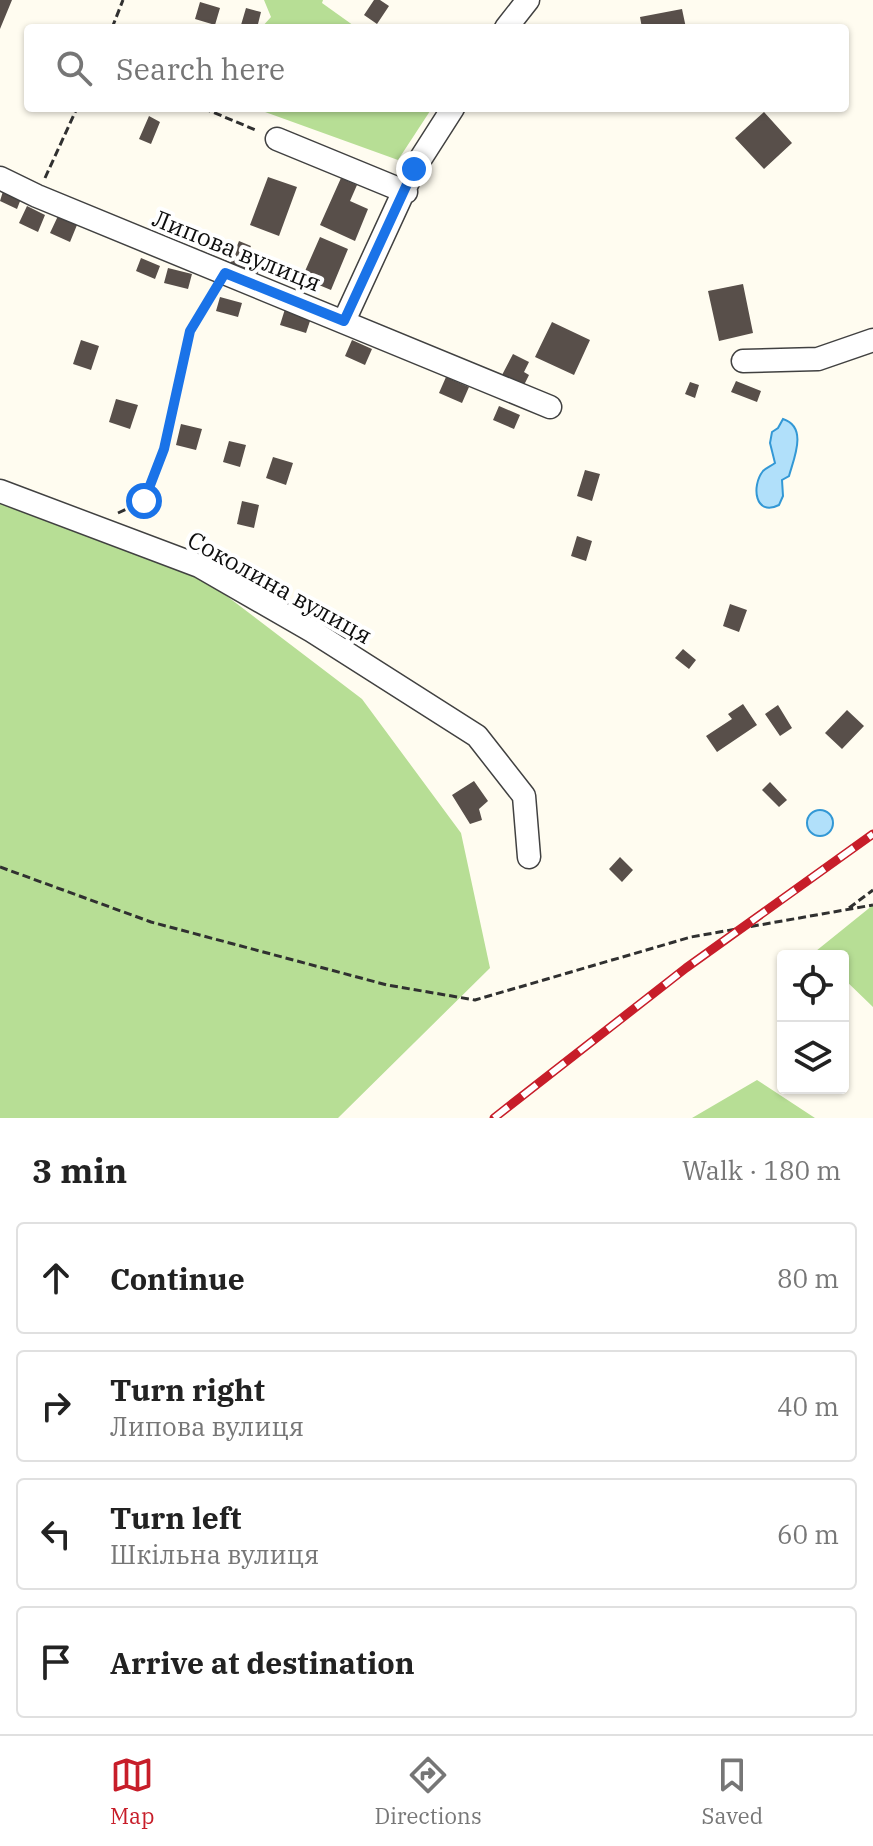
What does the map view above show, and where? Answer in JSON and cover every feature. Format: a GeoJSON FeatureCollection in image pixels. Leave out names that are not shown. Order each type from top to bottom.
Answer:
{"type":"FeatureCollection","features":[{"type":"Feature","properties":{"kind":"street"},"geometry":{"type":"LineString","coordinates":[[509,24],[528,0]]}},
{"type":"Feature","properties":{"kind":"street"},"geometry":{"type":"LineString","coordinates":[[344,321],[414,169],[450,112]]}},
{"type":"Feature","properties":{"kind":"street"},"geometry":{"type":"LineString","coordinates":[[277,139],[406,192]]}},
{"type":"Feature","properties":{"kind":"street","name":"Липова вулиця"},"geometry":{"type":"LineString","coordinates":[[0,178],[550,407]]}},
{"type":"Feature","properties":{"kind":"street"},"geometry":{"type":"LineString","coordinates":[[743,361],[818,359],[873,340]]}},
{"type":"Feature","properties":{"kind":"street","name":"Соколина вулиця"},"geometry":{"type":"LineString","coordinates":[[0,491],[199,566],[312,631],[477,736],[524,796],[529,857]]}},
{"type":"Feature","properties":{"kind":"path"},"geometry":{"type":"LineString","coordinates":[[114,24],[123,0]]}},
{"type":"Feature","properties":{"kind":"path"},"geometry":{"type":"LineString","coordinates":[[37,196],[75,112]]}},
{"type":"Feature","properties":{"kind":"path"},"geometry":{"type":"LineString","coordinates":[[213,112],[277,139]]}},
{"type":"Feature","properties":{"kind":"path"},"geometry":{"type":"LineString","coordinates":[[92,525],[144,501],[164,449],[190,331],[225,273]]}},
{"type":"Feature","properties":{"kind":"path"},"geometry":{"type":"LineString","coordinates":[[0,867],[151,922],[387,985],[475,1000],[691,937],[873,905]]}},
{"type":"Feature","properties":{"kind":"path"},"geometry":{"type":"LineString","coordinates":[[846,910],[873,890]]}},
{"type":"Feature","properties":{"kind":"green space"},"geometry":{"type":"Polygon","coordinates":[[[264,0],[323,0],[322,3],[351,24],[265,24],[271,17],[264,0]]]}},
{"type":"Feature","properties":{"kind":"green space"},"geometry":{"type":"Polygon","coordinates":[[[265,112],[429,112],[398,160],[265,112]]]}},
{"type":"Feature","properties":{"kind":"green space"},"geometry":{"type":"Polygon","coordinates":[[[0,498],[207,581],[362,699],[461,833],[490,968],[338,1118],[0,1118],[0,498]]]}},
{"type":"Feature","properties":{"kind":"green space"},"geometry":{"type":"Polygon","coordinates":[[[873,905],[873,1007],[849,984],[849,950],[817,950],[873,905]]]}},
{"type":"Feature","properties":{"kind":"green space"},"geometry":{"type":"Polygon","coordinates":[[[757,1080],[815,1118],[692,1118],[757,1080]]]}},
{"type":"Feature","properties":{"kind":"water"},"geometry":{"type":"Polygon","coordinates":[[[783,419],[795,429],[796,452],[789,476],[782,480],[783,496],[779,505],[765,507],[758,498],[757,484],[763,471],[775,463],[770,443],[772,432],[783,419]]]}},
{"type":"Feature","properties":{"kind":"water"},"geometry":{"type":"Polygon","coordinates":[[[820,810],[829,814],[833,823],[829,832],[820,836],[811,832],[807,823],[811,814],[820,810]]]}},
{"type":"Feature","properties":{"kind":"building"},"geometry":{"type":"Polygon","coordinates":[[[0,0],[12,0],[0,29],[0,0]]]}},
{"type":"Feature","properties":{"kind":"building"},"geometry":{"type":"Polygon","coordinates":[[[374,0],[389,6],[377,24],[364,15],[374,0]]]}},
{"type":"Feature","properties":{"kind":"building"},"geometry":{"type":"Polygon","coordinates":[[[200,2],[220,8],[215,24],[195,19],[200,2]]]}},
{"type":"Feature","properties":{"kind":"building"},"geometry":{"type":"Polygon","coordinates":[[[246,8],[261,12],[258,24],[241,24],[246,8]]]}},
{"type":"Feature","properties":{"kind":"building"},"geometry":{"type":"Polygon","coordinates":[[[682,9],[685,24],[641,24],[640,17],[682,9]]]}},
{"type":"Feature","properties":{"kind":"building"},"geometry":{"type":"Polygon","coordinates":[[[764,112],[792,143],[764,169],[735,138],[764,112]]]}},
{"type":"Feature","properties":{"kind":"building"},"geometry":{"type":"Polygon","coordinates":[[[149,116],[160,122],[151,144],[139,139],[149,116]]]}},
{"type":"Feature","properties":{"kind":"building"},"geometry":{"type":"Polygon","coordinates":[[[268,177],[297,187],[279,236],[250,225],[268,177]]]}},
{"type":"Feature","properties":{"kind":"building"},"geometry":{"type":"Polygon","coordinates":[[[341,178],[357,185],[350,201],[368,209],[355,241],[320,225],[341,178]]]}},
{"type":"Feature","properties":{"kind":"building"},"geometry":{"type":"Polygon","coordinates":[[[4,188],[22,196],[17,209],[0,201],[4,188]]]}},
{"type":"Feature","properties":{"kind":"building"},"geometry":{"type":"Polygon","coordinates":[[[27,206],[45,215],[38,232],[19,223],[27,206]]]}},
{"type":"Feature","properties":{"kind":"building"},"geometry":{"type":"Polygon","coordinates":[[[58,216],[77,225],[70,242],[50,233],[58,216]]]}},
{"type":"Feature","properties":{"kind":"building"},"geometry":{"type":"Polygon","coordinates":[[[320,237],[348,249],[331,290],[302,278],[320,237]]]}},
{"type":"Feature","properties":{"kind":"building"},"geometry":{"type":"Polygon","coordinates":[[[239,241],[251,246],[244,262],[260,268],[255,280],[228,269],[239,241]]]}},
{"type":"Feature","properties":{"kind":"building"},"geometry":{"type":"Polygon","coordinates":[[[141,258],[160,266],[155,279],[136,271],[141,258]]]}},
{"type":"Feature","properties":{"kind":"building"},"geometry":{"type":"Polygon","coordinates":[[[168,268],[192,274],[188,289],[164,283],[168,268]]]}},
{"type":"Feature","properties":{"kind":"building"},"geometry":{"type":"Polygon","coordinates":[[[743,284],[753,333],[719,341],[708,291],[743,284]]]}},
{"type":"Feature","properties":{"kind":"building"},"geometry":{"type":"Polygon","coordinates":[[[220,297],[242,303],[238,317],[216,311],[220,297]]]}},
{"type":"Feature","properties":{"kind":"building"},"geometry":{"type":"Polygon","coordinates":[[[285,309],[311,318],[306,333],[280,325],[285,309]]]}},
{"type":"Feature","properties":{"kind":"building"},"geometry":{"type":"Polygon","coordinates":[[[552,322],[590,340],[574,375],[535,357],[552,322]]]}},
{"type":"Feature","properties":{"kind":"building"},"geometry":{"type":"Polygon","coordinates":[[[81,340],[99,346],[91,370],[73,364],[81,340]]]}},
{"type":"Feature","properties":{"kind":"building"},"geometry":{"type":"Polygon","coordinates":[[[352,340],[372,349],[365,365],[345,356],[352,340]]]}},
{"type":"Feature","properties":{"kind":"building"},"geometry":{"type":"Polygon","coordinates":[[[513,354],[529,362],[524,372],[529,375],[523,387],[502,375],[513,354]]]}},
{"type":"Feature","properties":{"kind":"building"},"geometry":{"type":"Polygon","coordinates":[[[446,377],[469,387],[462,403],[439,393],[446,377]]]}},
{"type":"Feature","properties":{"kind":"building"},"geometry":{"type":"Polygon","coordinates":[[[736,381],[761,391],[757,402],[731,392],[736,381]]]}},
{"type":"Feature","properties":{"kind":"building"},"geometry":{"type":"Polygon","coordinates":[[[690,382],[699,385],[695,398],[685,394],[690,382]]]}},
{"type":"Feature","properties":{"kind":"building"},"geometry":{"type":"Polygon","coordinates":[[[116,399],[138,405],[130,429],[109,422],[116,399]]]}},
{"type":"Feature","properties":{"kind":"building"},"geometry":{"type":"Polygon","coordinates":[[[499,406],[520,415],[514,429],[493,420],[499,406]]]}},
{"type":"Feature","properties":{"kind":"building"},"geometry":{"type":"Polygon","coordinates":[[[181,424],[202,429],[196,450],[176,445],[181,424]]]}},
{"type":"Feature","properties":{"kind":"building"},"geometry":{"type":"Polygon","coordinates":[[[229,441],[246,445],[240,467],[223,462],[229,441]]]}},
{"type":"Feature","properties":{"kind":"building"},"geometry":{"type":"Polygon","coordinates":[[[273,457],[293,463],[286,485],[266,478],[273,457]]]}},
{"type":"Feature","properties":{"kind":"building"},"geometry":{"type":"Polygon","coordinates":[[[585,470],[600,474],[592,501],[577,496],[585,470]]]}},
{"type":"Feature","properties":{"kind":"building"},"geometry":{"type":"Polygon","coordinates":[[[242,501],[259,505],[254,528],[237,524],[242,501]]]}},
{"type":"Feature","properties":{"kind":"building"},"geometry":{"type":"Polygon","coordinates":[[[577,536],[592,541],[586,561],[571,556],[577,536]]]}},
{"type":"Feature","properties":{"kind":"building"},"geometry":{"type":"Polygon","coordinates":[[[730,604],[747,610],[739,632],[723,626],[730,604]]]}},
{"type":"Feature","properties":{"kind":"building"},"geometry":{"type":"Polygon","coordinates":[[[683,649],[696,660],[689,669],[675,658],[683,649]]]}},
{"type":"Feature","properties":{"kind":"building"},"geometry":{"type":"Polygon","coordinates":[[[743,704],[757,725],[717,752],[706,736],[732,719],[728,714],[743,704]]]}},
{"type":"Feature","properties":{"kind":"building"},"geometry":{"type":"Polygon","coordinates":[[[778,705],[792,728],[780,736],[765,714],[778,705]]]}},
{"type":"Feature","properties":{"kind":"building"},"geometry":{"type":"Polygon","coordinates":[[[847,710],[864,726],[842,749],[825,733],[847,710]]]}},
{"type":"Feature","properties":{"kind":"building"},"geometry":{"type":"Polygon","coordinates":[[[474,781],[488,801],[479,809],[482,820],[470,824],[452,795],[474,781]]]}},
{"type":"Feature","properties":{"kind":"building"},"geometry":{"type":"Polygon","coordinates":[[[770,782],[787,800],[779,807],[762,790],[770,782]]]}},
{"type":"Feature","properties":{"kind":"building"},"geometry":{"type":"Polygon","coordinates":[[[620,857],[633,870],[622,882],[609,869],[620,857]]]}},
{"type":"Feature","properties":{"kind":"railway"},"geometry":{"type":"LineString","coordinates":[[494,1118],[686,968],[873,834]]}},
{"type":"Feature","properties":{"kind":"route"},"geometry":{"type":"LineString","coordinates":[[144,501],[164,449],[190,331],[225,273],[344,321],[414,169]]}}]}
